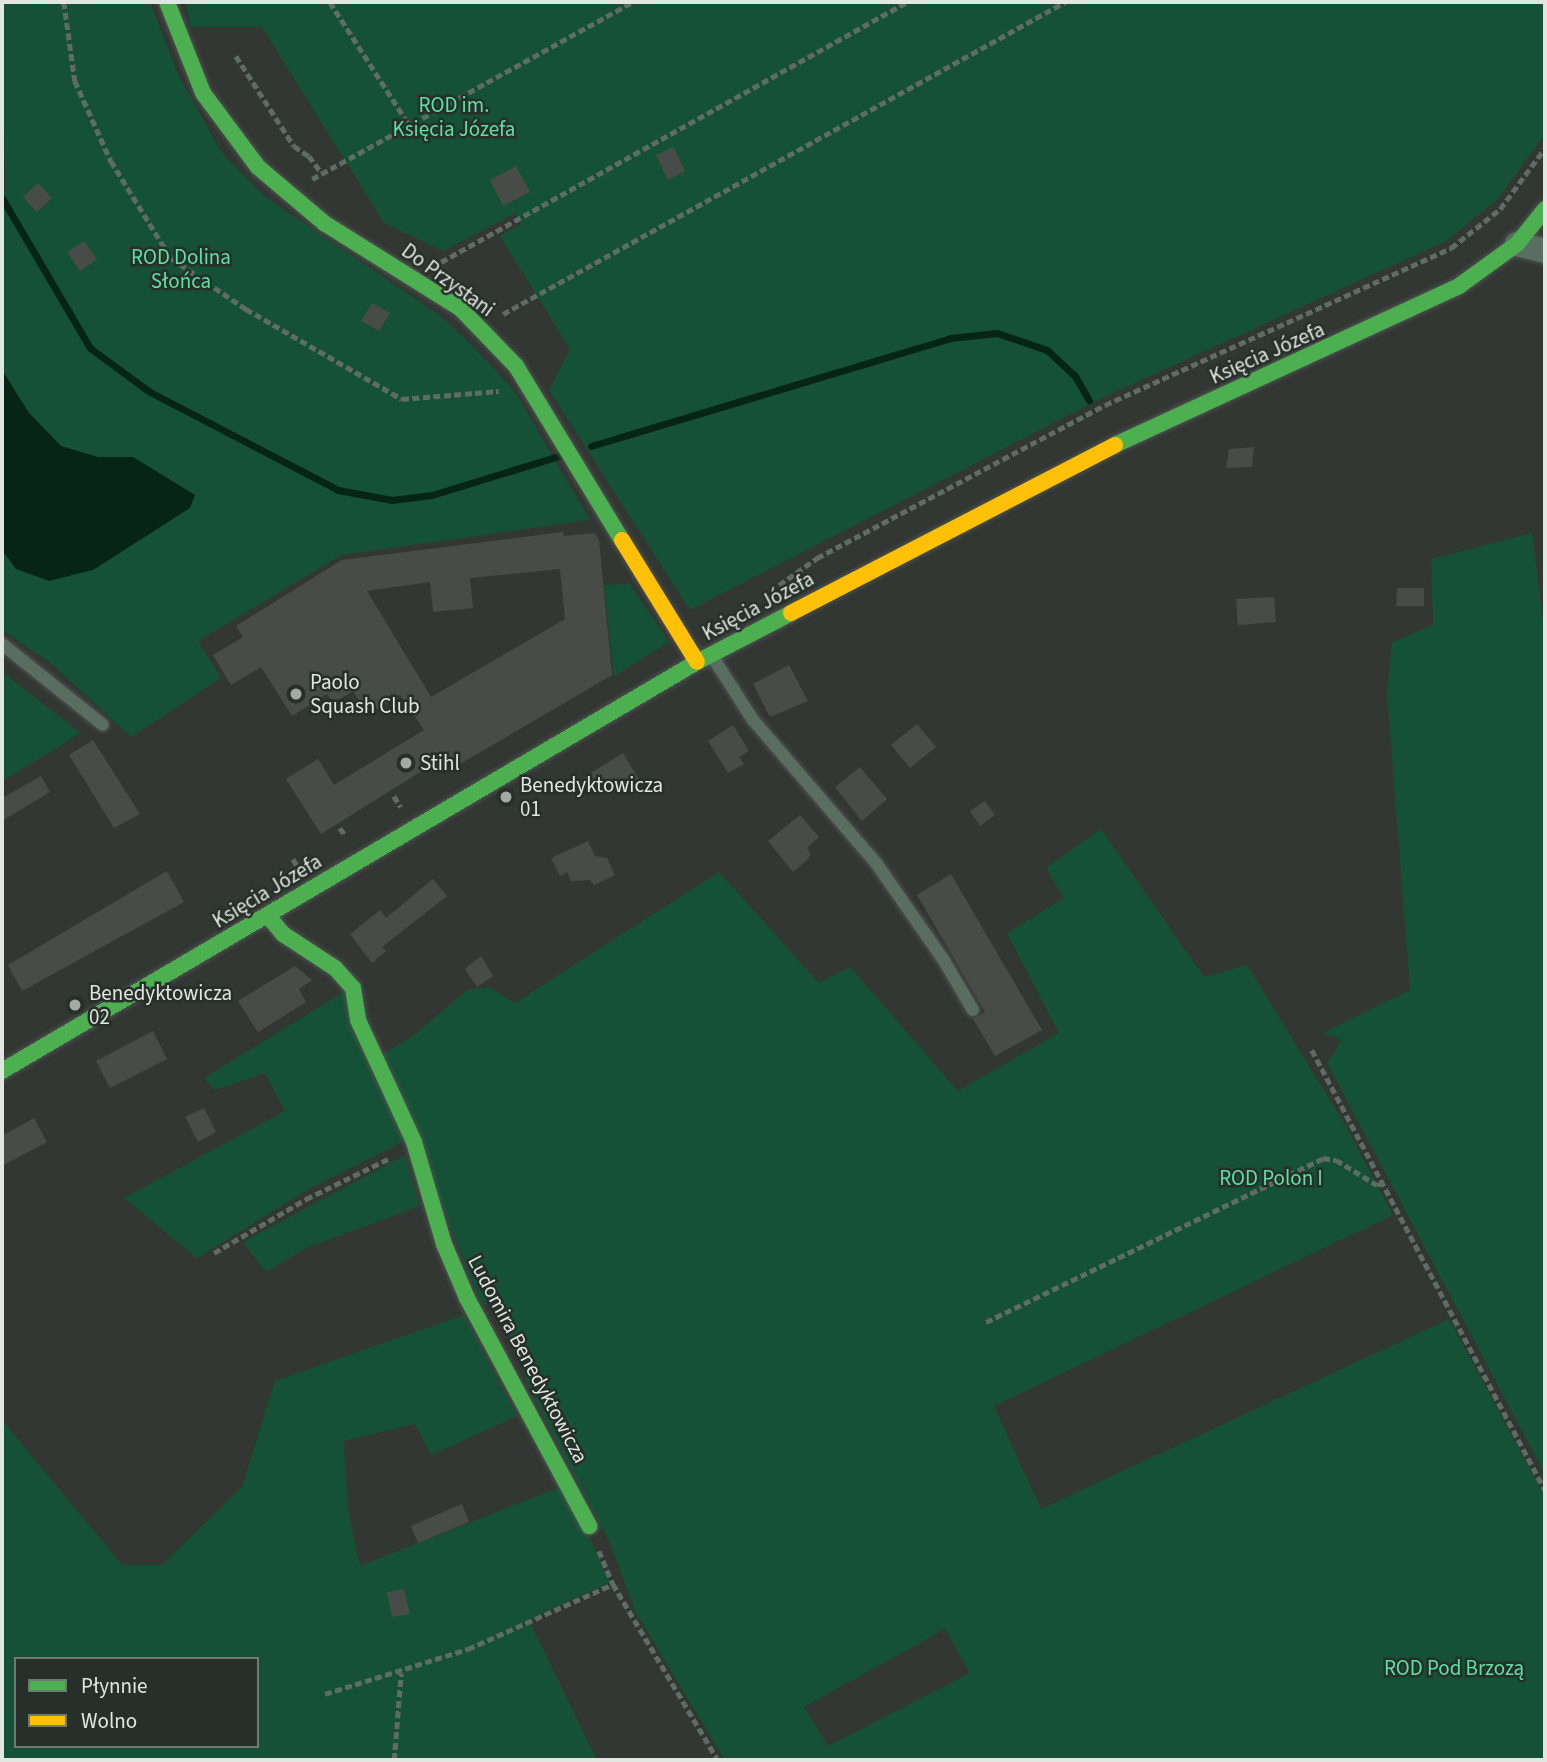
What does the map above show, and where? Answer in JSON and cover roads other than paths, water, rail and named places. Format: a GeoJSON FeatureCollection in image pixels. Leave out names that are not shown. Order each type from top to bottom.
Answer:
{"type":"FeatureCollection","features":[{"type":"Feature","properties":{"kind":"main road","name":"Do Przystani"},"geometry":{"type":"LineString","coordinates":[[167,2],[203,93],[258,167],[324,223],[414,278],[482,326],[533,388],[704,659]]}},
{"type":"Feature","properties":{"kind":"main road","name":"Księcia Józefa"},"geometry":{"type":"LineString","coordinates":[[2,1071],[704,659],[1140,432],[1459,286],[1517,244],[1545,209]]}},
{"type":"Feature","properties":{"kind":"main road","name":"Ludomira Benedyktowicza"},"geometry":{"type":"LineString","coordinates":[[268,916],[284,934],[314,951],[350,982],[358,1020],[414,1142],[444,1244],[467,1298],[564,1472],[589,1526]]}},
{"type":"Feature","properties":{"kind":"street"},"geometry":{"type":"LineString","coordinates":[[1517,244],[1545,251]]}},
{"type":"Feature","properties":{"kind":"lane"},"geometry":{"type":"LineString","coordinates":[[2,644],[103,725]]}},
{"type":"Feature","properties":{"kind":"lane"},"geometry":{"type":"LineString","coordinates":[[704,659],[876,863],[943,959],[973,1010]]}},
{"type":"Feature","properties":{"kind":"waterway"},"geometry":{"type":"LineString","coordinates":[[2,198],[90,348],[150,392],[338,490],[392,500],[432,495],[559,456]]}},
{"type":"Feature","properties":{"kind":"waterway"},"geometry":{"type":"LineString","coordinates":[[591,446],[950,338],[997,333],[1047,350],[1075,376],[1089,400]]}},
{"type":"Feature","properties":{"kind":"place","name":"Paolo Squash Club"},"geometry":{"type":"Point","coordinates":[296,694]}},
{"type":"Feature","properties":{"kind":"place","name":"Stihl"},"geometry":{"type":"Point","coordinates":[406,763]}},
{"type":"Feature","properties":{"kind":"place","name":"Benedyktowicza 01"},"geometry":{"type":"Point","coordinates":[506,797]}},
{"type":"Feature","properties":{"kind":"place","name":"Benedyktowicza 02"},"geometry":{"type":"Point","coordinates":[75,1005]}},
{"type":"Feature","properties":{"kind":"park label","name":"ROD im. Księcia Józefa"},"geometry":{"type":"Point","coordinates":[454,117]}},
{"type":"Feature","properties":{"kind":"park label","name":"ROD Dolina Słońca"},"geometry":{"type":"Point","coordinates":[181,269]}},
{"type":"Feature","properties":{"kind":"park label","name":"ROD Polon I"},"geometry":{"type":"Point","coordinates":[1271,1178]}},
{"type":"Feature","properties":{"kind":"park label","name":"ROD Pod Brzozą"},"geometry":{"type":"Point","coordinates":[1454,1668]}}]}
